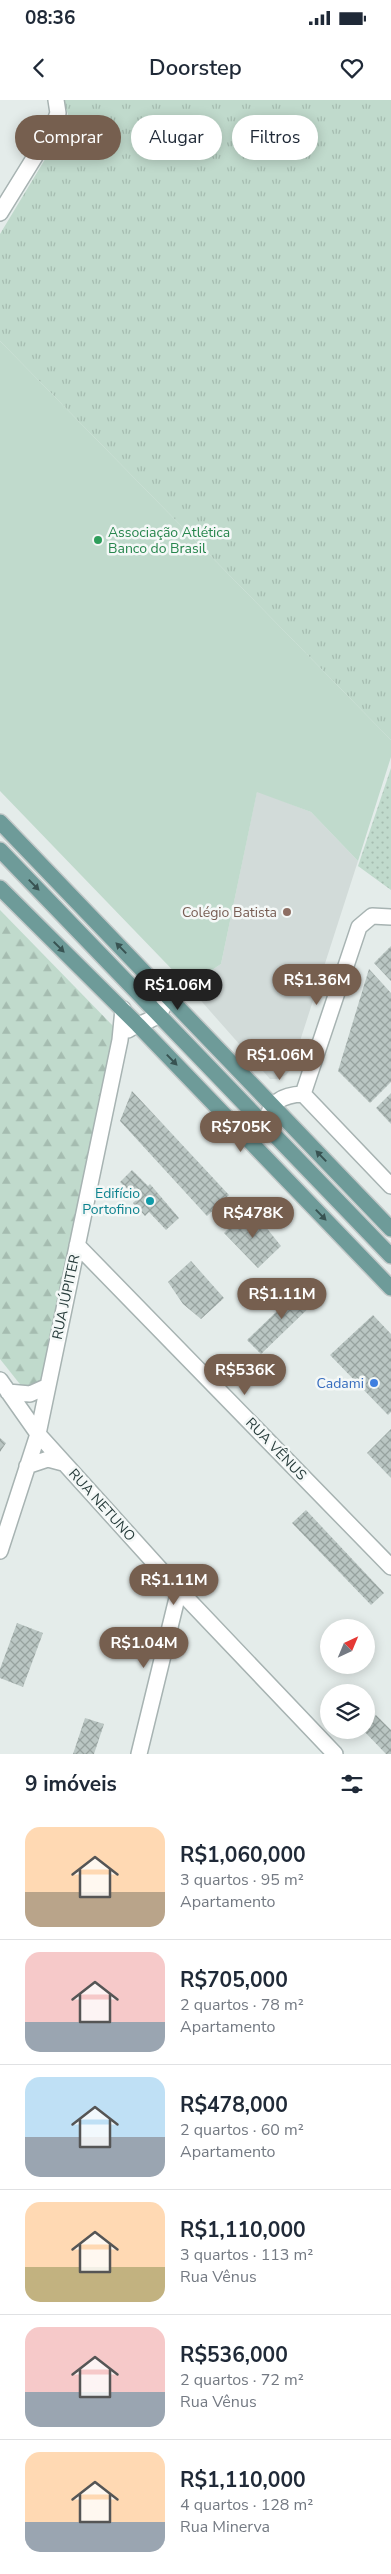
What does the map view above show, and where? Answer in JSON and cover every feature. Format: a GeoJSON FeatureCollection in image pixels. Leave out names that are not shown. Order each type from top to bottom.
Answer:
{"type":"FeatureCollection","features":[{"type":"Feature","properties":{"kind":"main road"},"geometry":{"type":"LineString","coordinates":[[0,822],[391,1228]]}},
{"type":"Feature","properties":{"kind":"main road"},"geometry":{"type":"LineString","coordinates":[[0,850],[391,1256]]}},
{"type":"Feature","properties":{"kind":"main road"},"geometry":{"type":"LineString","coordinates":[[0,888],[138,1025],[391,1288]]}},
{"type":"Feature","properties":{"kind":"main road"},"geometry":{"type":"LineString","coordinates":[[351,1214],[365,1260]]}},
{"type":"Feature","properties":{"kind":"street"},"geometry":{"type":"LineString","coordinates":[[0,213],[52,129],[58,113],[56,100]]}},
{"type":"Feature","properties":{"kind":"street"},"geometry":{"type":"LineString","coordinates":[[303,1094],[359,927],[372,916],[391,917]]}},
{"type":"Feature","properties":{"kind":"street"},"geometry":{"type":"LineString","coordinates":[[120,1040],[127,1031],[149,1022],[159,1014],[167,995]]}},
{"type":"Feature","properties":{"kind":"street","name":"RUA JÚPITER"},"geometry":{"type":"LineString","coordinates":[[0,1551],[38,1434],[120,1040],[123,1010]]}},
{"type":"Feature","properties":{"kind":"street"},"geometry":{"type":"LineString","coordinates":[[264,1124],[272,1105],[286,1095],[303,1094],[391,1186]]}},
{"type":"Feature","properties":{"kind":"street","name":"RUA VÊNUS"},"geometry":{"type":"LineString","coordinates":[[77,1245],[391,1567]]}},
{"type":"Feature","properties":{"kind":"street"},"geometry":{"type":"LineString","coordinates":[[4,1386],[30,1394],[48,1386]]}},
{"type":"Feature","properties":{"kind":"street","name":"RUA NETUNO"},"geometry":{"type":"LineString","coordinates":[[4,1386],[38,1434],[64,1463],[179,1590],[335,1754]]}},
{"type":"Feature","properties":{"kind":"street"},"geometry":{"type":"LineString","coordinates":[[27,1466],[48,1460],[64,1463]]}},
{"type":"Feature","properties":{"kind":"street"},"geometry":{"type":"LineString","coordinates":[[139,1754],[179,1590]]}},
{"type":"Feature","properties":{"kind":"street"},"geometry":{"type":"LineString","coordinates":[[171,1623],[185,1610],[198,1610]]}},
{"type":"Feature","properties":{"kind":"shaded area","name":"Colégio Batista"},"geometry":{"type":"Polygon","coordinates":[[[257,791],[311,812],[358,861],[291,1069],[286,1075],[277,1079],[270,1079],[188,986],[221,964],[257,791]]]}},
{"type":"Feature","properties":{"kind":"green space"},"geometry":{"type":"Polygon","coordinates":[[[63,100],[391,100],[391,740],[0,341],[0,234],[45,160],[121,160],[121,115],[68,114],[63,100]]]}},
{"type":"Feature","properties":{"kind":"green space","name":"Associação Atlética Banco do Brasil"},"geometry":{"type":"Polygon","coordinates":[[[0,341],[391,740],[391,757],[358,861],[311,812],[257,792],[221,964],[188,986],[0,791],[0,341]]]}},
{"type":"Feature","properties":{"kind":"green space"},"geometry":{"type":"Polygon","coordinates":[[[391,768],[391,890],[358,866],[391,768]]]}},
{"type":"Feature","properties":{"kind":"green space"},"geometry":{"type":"Polygon","coordinates":[[[0,910],[115,1028],[42,1385],[23,1388],[0,1359],[0,910]]]}},
{"type":"Feature","properties":{"kind":"building"},"geometry":{"type":"Polygon","coordinates":[[[391,946],[391,981],[374,963],[391,946]]]}},
{"type":"Feature","properties":{"kind":"building"},"geometry":{"type":"Polygon","coordinates":[[[369,969],[391,993],[391,1082],[370,1103],[338,1071],[369,969]]]}},
{"type":"Feature","properties":{"kind":"building"},"geometry":{"type":"Polygon","coordinates":[[[132,1091],[229,1195],[207,1216],[120,1121],[132,1091]]]}},
{"type":"Feature","properties":{"kind":"building"},"geometry":{"type":"Polygon","coordinates":[[[391,1093],[391,1124],[376,1108],[391,1093]]]}},
{"type":"Feature","properties":{"kind":"building","name":"Edifício Portofino"},"geometry":{"type":"Polygon","coordinates":[[[132,1170],[148,1186],[150,1184],[179,1218],[166,1230],[149,1212],[145,1216],[133,1203],[137,1199],[120,1182],[132,1170]]]}},
{"type":"Feature","properties":{"kind":"building"},"geometry":{"type":"Polygon","coordinates":[[[247,1210],[265,1226],[281,1246],[258,1268],[224,1233],[247,1210]]]}},
{"type":"Feature","properties":{"kind":"building"},"geometry":{"type":"Polygon","coordinates":[[[191,1261],[224,1298],[201,1319],[183,1304],[168,1282],[191,1261]]]}},
{"type":"Feature","properties":{"kind":"building"},"geometry":{"type":"Polygon","coordinates":[[[303,1286],[317,1300],[261,1354],[247,1340],[303,1286]]]}},
{"type":"Feature","properties":{"kind":"building","name":"Cadami"},"geometry":{"type":"Polygon","coordinates":[[[373,1315],[391,1334],[391,1412],[388,1415],[330,1355],[373,1315]]]}},
{"type":"Feature","properties":{"kind":"building"},"geometry":{"type":"Polygon","coordinates":[[[391,1429],[391,1478],[367,1453],[391,1429]]]}},
{"type":"Feature","properties":{"kind":"building"},"geometry":{"type":"Polygon","coordinates":[[[0,1438],[6,1443],[0,1452],[0,1438]]]}},
{"type":"Feature","properties":{"kind":"building"},"geometry":{"type":"Polygon","coordinates":[[[306,1510],[384,1593],[371,1605],[292,1523],[306,1510]]]}},
{"type":"Feature","properties":{"kind":"building"},"geometry":{"type":"Polygon","coordinates":[[[17,1623],[43,1633],[23,1687],[0,1678],[0,1669],[17,1623]]]}},
{"type":"Feature","properties":{"kind":"building"},"geometry":{"type":"Polygon","coordinates":[[[375,1716],[391,1730],[391,1754],[386,1754],[372,1739],[375,1739],[375,1716]]]}},
{"type":"Feature","properties":{"kind":"building"},"geometry":{"type":"Polygon","coordinates":[[[85,1718],[104,1724],[94,1754],[73,1754],[85,1718]]]}},
{"type":"Feature","properties":{"kind":"place","name":"Associação Atlética Banco do Brasil"},"geometry":{"type":"Point","coordinates":[98,540]}},
{"type":"Feature","properties":{"kind":"place","name":"Colégio Batista"},"geometry":{"type":"Point","coordinates":[287,912]}},
{"type":"Feature","properties":{"kind":"place","name":"Edifício Portofino"},"geometry":{"type":"Point","coordinates":[150,1201]}},
{"type":"Feature","properties":{"kind":"place","name":"Cadami"},"geometry":{"type":"Point","coordinates":[374,1383]}}]}
